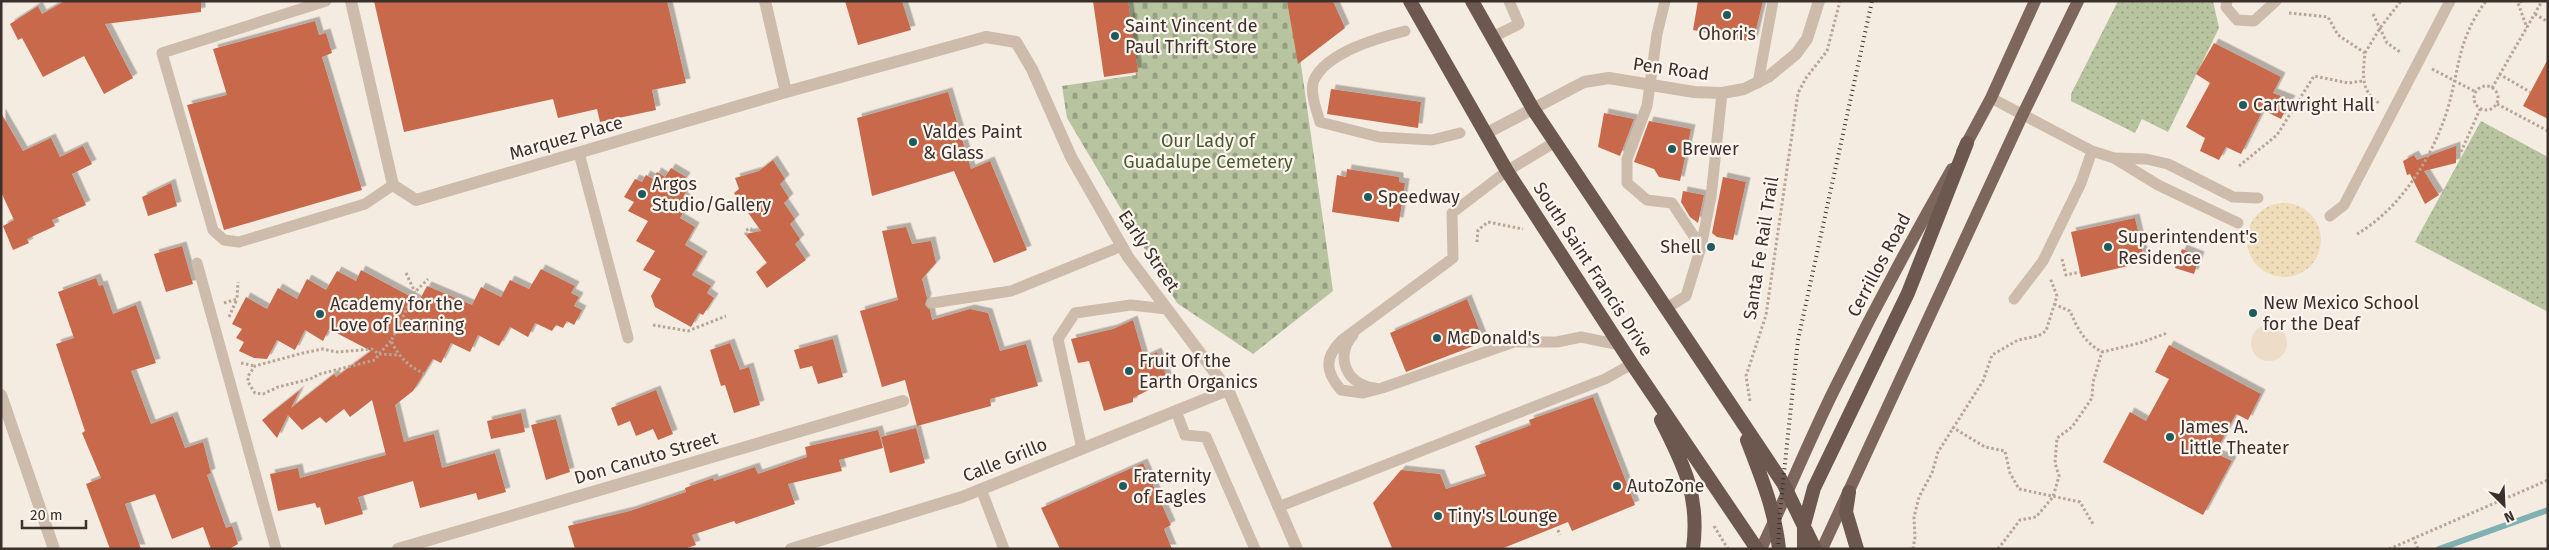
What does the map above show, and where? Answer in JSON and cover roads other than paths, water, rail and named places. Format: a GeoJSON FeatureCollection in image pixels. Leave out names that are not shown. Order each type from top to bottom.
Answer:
{"type":"FeatureCollection","features":[{"type":"Feature","properties":{"kind":"highway","name":"South Saint Francis Drive"},"geometry":{"type":"LineString","coordinates":[[1410,1],[1507,172],[1632,364],[1759,549]]}},
{"type":"Feature","properties":{"kind":"highway"},"geometry":{"type":"LineString","coordinates":[[1472,1],[1533,109],[1787,491],[1815,549]]}},
{"type":"Feature","properties":{"kind":"highway"},"geometry":{"type":"LineString","coordinates":[[1804,549],[1804,525],[1814,488],[1908,293],[1967,143]]}},
{"type":"Feature","properties":{"kind":"highway"},"geometry":{"type":"LineString","coordinates":[[1632,364],[1689,478],[1696,524],[1693,549]]}},
{"type":"Feature","properties":{"kind":"highway"},"geometry":{"type":"LineString","coordinates":[[1736,414],[1768,494],[1775,519],[1779,549]]}},
{"type":"Feature","properties":{"kind":"highway"},"geometry":{"type":"LineString","coordinates":[[1849,492],[1846,512],[1857,549]]}},
{"type":"Feature","properties":{"kind":"main road","name":"Cerrillos Road"},"geometry":{"type":"LineString","coordinates":[[1759,549],[1890,276],[1991,98],[2035,1]]}},
{"type":"Feature","properties":{"kind":"main road"},"geometry":{"type":"LineString","coordinates":[[1822,549],[2022,116],[2078,1]]}},
{"type":"Feature","properties":{"kind":"street"},"geometry":{"type":"LineString","coordinates":[[351,1],[393,185]]}},
{"type":"Feature","properties":{"kind":"street"},"geometry":{"type":"LineString","coordinates":[[765,1],[786,92]]}},
{"type":"Feature","properties":{"kind":"street","name":"Pen Road"},"geometry":{"type":"LineString","coordinates":[[1485,134],[1584,82],[1609,78],[1694,92],[1722,93],[1744,89],[1758,83],[1781,68],[1807,39],[1819,1]]}},
{"type":"Feature","properties":{"kind":"street","name":"Early Street"},"geometry":{"type":"LineString","coordinates":[[934,53],[986,37],[1016,42],[1032,69],[1071,158],[1122,246],[1228,390],[1278,507],[1293,548]]}},
{"type":"Feature","properties":{"kind":"street","name":"Marquez Place"},"geometry":{"type":"LineString","coordinates":[[393,185],[416,200],[786,92],[934,53]]}},
{"type":"Feature","properties":{"kind":"street","name":"Calle Grillo"},"geometry":{"type":"LineString","coordinates":[[791,549],[982,489],[1228,390]]}},
{"type":"Feature","properties":{"kind":"street"},"geometry":{"type":"LineString","coordinates":[[1,395],[54,549]]}},
{"type":"Feature","properties":{"kind":"street","name":"Don Canuto Street"},"geometry":{"type":"LineString","coordinates":[[398,549],[904,401]]}},
{"type":"Feature","properties":{"kind":"lane"},"geometry":{"type":"LineString","coordinates":[[326,1],[162,53],[213,230],[224,240],[239,242],[365,204],[393,185]]}},
{"type":"Feature","properties":{"kind":"lane"},"geometry":{"type":"LineString","coordinates":[[1493,37],[1519,24],[1509,1]]}},
{"type":"Feature","properties":{"kind":"lane"},"geometry":{"type":"LineString","coordinates":[[1665,1],[1657,34],[1652,85],[1647,106],[1628,159],[1627,183],[1647,200],[1672,203],[1702,247]]}},
{"type":"Feature","properties":{"kind":"lane"},"geometry":{"type":"LineString","coordinates":[[1758,83],[1773,1]]}},
{"type":"Feature","properties":{"kind":"lane"},"geometry":{"type":"LineString","coordinates":[[2227,1],[2226,7],[2237,20],[2254,22],[2276,1]]}},
{"type":"Feature","properties":{"kind":"lane"},"geometry":{"type":"LineString","coordinates":[[2330,216],[2344,204],[2450,1]]}},
{"type":"Feature","properties":{"kind":"lane"},"geometry":{"type":"LineString","coordinates":[[1405,31],[1370,40],[1328,63],[1314,81],[1314,99],[1320,122],[1379,136],[1432,140],[1460,133]]}},
{"type":"Feature","properties":{"kind":"lane"},"geometry":{"type":"LineString","coordinates":[[1665,309],[1686,296],[1702,247],[1711,197],[1722,93]]}},
{"type":"Feature","properties":{"kind":"lane"},"geometry":{"type":"LineString","coordinates":[[1991,98],[2022,116],[2092,151],[2114,158],[2158,185],[2238,223]]}},
{"type":"Feature","properties":{"kind":"lane"},"geometry":{"type":"LineString","coordinates":[[1555,142],[1507,172],[1452,213],[1453,258],[1334,348],[1328,361],[1330,378],[1341,390],[1363,394],[1514,342],[1557,342],[1581,337],[1620,345]]}},
{"type":"Feature","properties":{"kind":"lane"},"geometry":{"type":"LineString","coordinates":[[2014,299],[2043,261],[2081,183],[2092,151]]}},
{"type":"Feature","properties":{"kind":"lane"},"geometry":{"type":"LineString","coordinates":[[579,153],[628,338]]}},
{"type":"Feature","properties":{"kind":"lane"},"geometry":{"type":"LineString","coordinates":[[2114,158],[2146,159],[2168,164],[2233,197],[2258,198]]}},
{"type":"Feature","properties":{"kind":"lane"},"geometry":{"type":"LineString","coordinates":[[932,303],[1011,291],[1122,246]]}},
{"type":"Feature","properties":{"kind":"lane"},"geometry":{"type":"LineString","coordinates":[[197,263],[276,549]]}},
{"type":"Feature","properties":{"kind":"lane"},"geometry":{"type":"LineString","coordinates":[[1082,449],[1058,339],[1075,313],[1131,305],[1167,309]]}},
{"type":"Feature","properties":{"kind":"lane"},"geometry":{"type":"LineString","coordinates":[[1360,328],[1347,342],[1344,352],[1346,367],[1352,380],[1363,387],[1382,388]]}},
{"type":"Feature","properties":{"kind":"lane"},"geometry":{"type":"LineString","coordinates":[[1278,507],[1605,380],[1632,364]]}},
{"type":"Feature","properties":{"kind":"lane"},"geometry":{"type":"LineString","coordinates":[[1176,411],[1186,435],[1206,437],[1255,549]]}},
{"type":"Feature","properties":{"kind":"lane"},"geometry":{"type":"LineString","coordinates":[[982,489],[1004,549]]}},
{"type":"Feature","properties":{"kind":"waterway"},"geometry":{"type":"LineString","coordinates":[[2439,549],[2548,510]]}},
{"type":"Feature","properties":{"kind":"railway"},"geometry":{"type":"LineString","coordinates":[[1778,549],[1780,511],[1798,340],[1872,1]]}},
{"type":"Feature","properties":{"kind":"place","name":"Ohori's"},"geometry":{"type":"Point","coordinates":[1727,15]}},
{"type":"Feature","properties":{"kind":"place","name":"Saint Vincent de Paul Thrift Store"},"geometry":{"type":"Point","coordinates":[1115,36]}},
{"type":"Feature","properties":{"kind":"place","name":"Cartwright Hall"},"geometry":{"type":"Point","coordinates":[2243,105]}},
{"type":"Feature","properties":{"kind":"place","name":"Valdes Paint & Glass"},"geometry":{"type":"Point","coordinates":[913,142]}},
{"type":"Feature","properties":{"kind":"place","name":"Brewer"},"geometry":{"type":"Point","coordinates":[1672,149]}},
{"type":"Feature","properties":{"kind":"place","name":"Argos Studio/Gallery"},"geometry":{"type":"Point","coordinates":[642,194]}},
{"type":"Feature","properties":{"kind":"place","name":"Speedway"},"geometry":{"type":"Point","coordinates":[1368,197]}},
{"type":"Feature","properties":{"kind":"place","name":"Shell"},"geometry":{"type":"Point","coordinates":[1711,247]}},
{"type":"Feature","properties":{"kind":"place","name":"Superintendent's Residence"},"geometry":{"type":"Point","coordinates":[2108,247]}},
{"type":"Feature","properties":{"kind":"place","name":"New Mexico School for the Deaf"},"geometry":{"type":"Point","coordinates":[2253,313]}},
{"type":"Feature","properties":{"kind":"place","name":"Academy for the Love of Learning"},"geometry":{"type":"Point","coordinates":[320,314]}},
{"type":"Feature","properties":{"kind":"place","name":"McDonald's"},"geometry":{"type":"Point","coordinates":[1437,338]}},
{"type":"Feature","properties":{"kind":"place","name":"Fruit Of the Earth Organics"},"geometry":{"type":"Point","coordinates":[1129,371]}},
{"type":"Feature","properties":{"kind":"place","name":"James A. Little Theater"},"geometry":{"type":"Point","coordinates":[2170,437]}},
{"type":"Feature","properties":{"kind":"place","name":"Fraternity of Eagles"},"geometry":{"type":"Point","coordinates":[1123,486]}},
{"type":"Feature","properties":{"kind":"place","name":"AutoZone"},"geometry":{"type":"Point","coordinates":[1617,486]}},
{"type":"Feature","properties":{"kind":"place","name":"Tiny's Lounge"},"geometry":{"type":"Point","coordinates":[1438,516]}},
{"type":"Feature","properties":{"kind":"park label","name":"Our Lady of Guadalupe Cemetery"},"geometry":{"type":"Point","coordinates":[1208,151]}}]}
